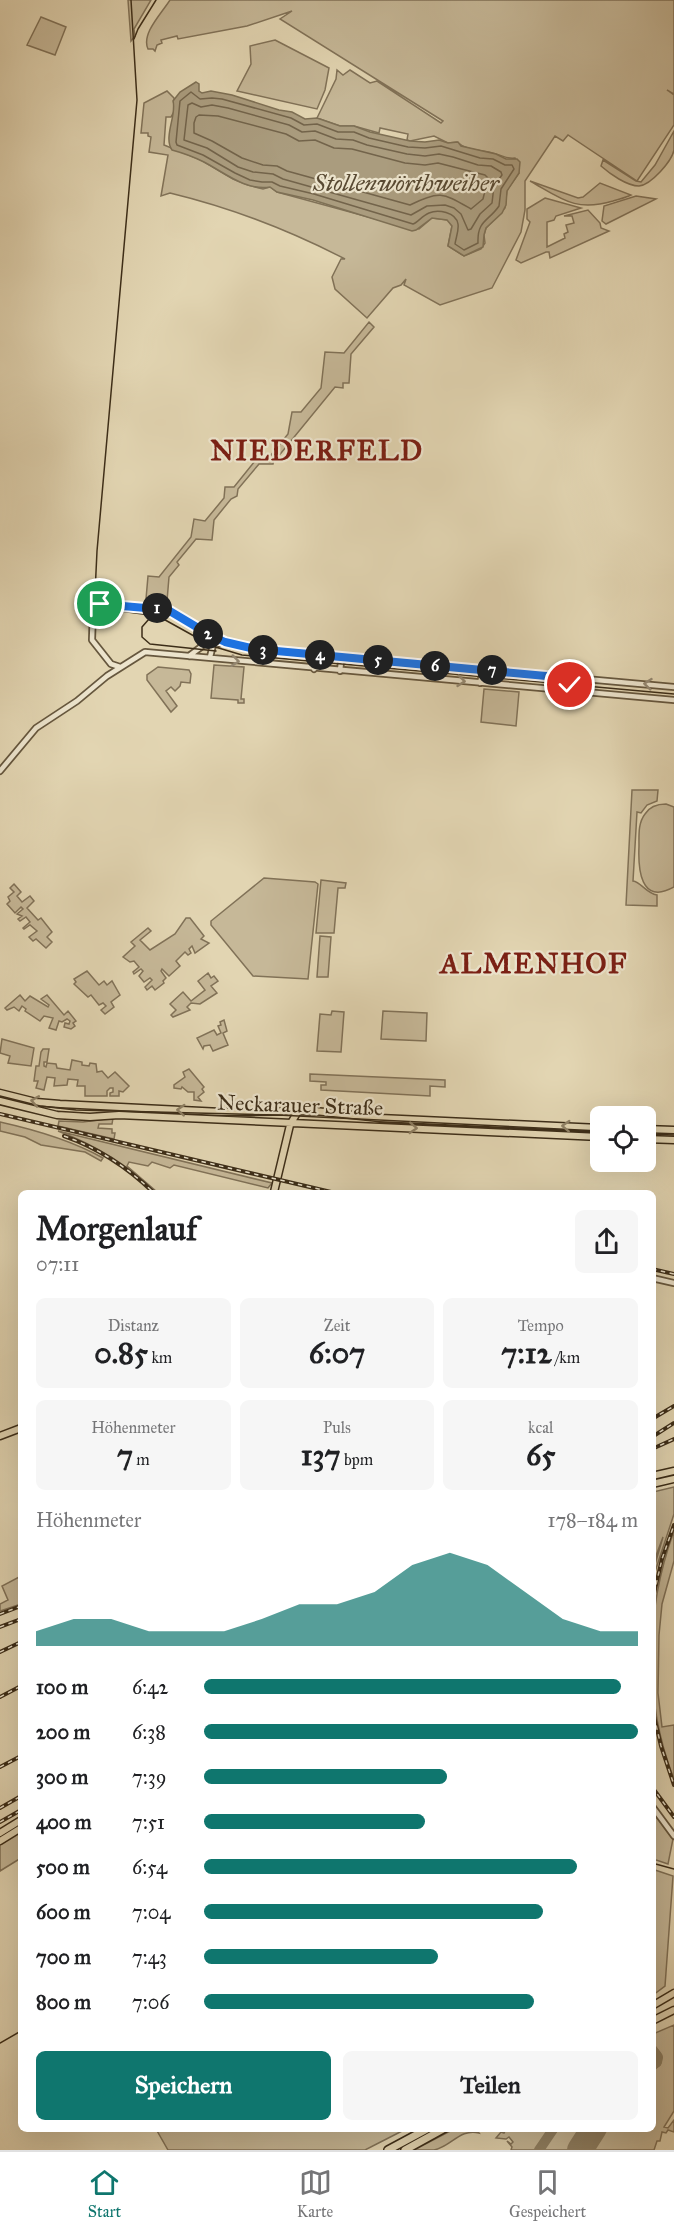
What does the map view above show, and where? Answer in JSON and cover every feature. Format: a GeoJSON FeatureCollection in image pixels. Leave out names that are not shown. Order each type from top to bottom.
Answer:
{"type":"FeatureCollection","features":[{"type":"Feature","properties":{"kind":"highway"},"geometry":{"type":"LineString","coordinates":[[405,2150],[425,2132]]}},
{"type":"Feature","properties":{"kind":"highway"},"geometry":{"type":"LineString","coordinates":[[388,2150],[435,2132]]}},
{"type":"Feature","properties":{"kind":"main road","name":"Neckarauer Straße"},"geometry":{"type":"LineString","coordinates":[[0,1093],[36,1102],[71,1105],[292,1115],[590,1136]]}},
{"type":"Feature","properties":{"kind":"main road","name":"Neckarauer Straße"},"geometry":{"type":"LineString","coordinates":[[0,1101],[35,1111],[81,1118],[118,1114],[279,1121],[308,1111],[380,1118],[590,1128]]}},
{"type":"Feature","properties":{"kind":"main road"},"geometry":{"type":"LineString","coordinates":[[64,1116],[72,1112],[71,1105]]}},
{"type":"Feature","properties":{"kind":"main road"},"geometry":{"type":"LineString","coordinates":[[81,1118],[81,1111],[89,1106]]}},
{"type":"Feature","properties":{"kind":"main road"},"geometry":{"type":"LineString","coordinates":[[274,1190],[292,1115]]}},
{"type":"Feature","properties":{"kind":"main road"},"geometry":{"type":"LineString","coordinates":[[656,1130],[674,1130]]}},
{"type":"Feature","properties":{"kind":"main road"},"geometry":{"type":"LineString","coordinates":[[656,1139],[674,1140]]}},
{"type":"Feature","properties":{"kind":"main road"},"geometry":{"type":"LineString","coordinates":[[0,1437],[18,1429]]}},
{"type":"Feature","properties":{"kind":"main road"},"geometry":{"type":"LineString","coordinates":[[656,1475],[674,1471]]}},
{"type":"Feature","properties":{"kind":"main road"},"geometry":{"type":"LineString","coordinates":[[656,1483],[674,1479]]}},
{"type":"Feature","properties":{"kind":"main road"},"geometry":{"type":"LineString","coordinates":[[0,1833],[18,1822]]}},
{"type":"Feature","properties":{"kind":"main road"},"geometry":{"type":"LineString","coordinates":[[0,1841],[18,1830]]}},
{"type":"Feature","properties":{"kind":"main road"},"geometry":{"type":"LineString","coordinates":[[656,2004],[674,1993]]}},
{"type":"Feature","properties":{"kind":"main road"},"geometry":{"type":"LineString","coordinates":[[656,2019],[674,2010]]}},
{"type":"Feature","properties":{"kind":"street"},"geometry":{"type":"LineString","coordinates":[[120,667],[111,664],[92,640],[93,610],[104,604],[164,609],[225,642],[255,649],[674,687]]}},
{"type":"Feature","properties":{"kind":"street"},"geometry":{"type":"LineString","coordinates":[[189,656],[196,652],[202,644],[203,632]]}},
{"type":"Feature","properties":{"kind":"street"},"geometry":{"type":"LineString","coordinates":[[210,657],[213,645],[225,642]]}},
{"type":"Feature","properties":{"kind":"street"},"geometry":{"type":"LineString","coordinates":[[0,771],[34,729],[77,701],[120,667],[145,652],[674,700]]}},
{"type":"Feature","properties":{"kind":"street"},"geometry":{"type":"LineString","coordinates":[[314,669],[321,663],[319,655]]}},
{"type":"Feature","properties":{"kind":"street"},"geometry":{"type":"LineString","coordinates":[[340,670],[341,662],[348,657]]}},
{"type":"Feature","properties":{"kind":"street"},"geometry":{"type":"LineString","coordinates":[[109,675],[111,664]]}},
{"type":"Feature","properties":{"kind":"street"},"geometry":{"type":"LineString","coordinates":[[480,683],[482,675],[488,670]]}},
{"type":"Feature","properties":{"kind":"street"},"geometry":{"type":"LineString","coordinates":[[561,691],[570,685],[568,678]]}},
{"type":"Feature","properties":{"kind":"street"},"geometry":{"type":"LineString","coordinates":[[587,693],[586,684],[597,680]]}},
{"type":"Feature","properties":{"kind":"street"},"geometry":{"type":"LineString","coordinates":[[656,1279],[674,1283]]}},
{"type":"Feature","properties":{"kind":"street"},"geometry":{"type":"LineString","coordinates":[[656,1811],[674,1836]]}},
{"type":"Feature","properties":{"kind":"shaded area"},"geometry":{"type":"Polygon","coordinates":[[[128,0],[151,0],[134,29],[135,36],[131,41],[128,0]]]}},
{"type":"Feature","properties":{"kind":"shaded area"},"geometry":{"type":"Polygon","coordinates":[[[170,0],[674,0],[674,94],[667,90],[674,95],[674,125],[637,181],[568,135],[563,141],[555,136],[525,181],[525,210],[521,232],[492,288],[440,305],[404,285],[406,279],[401,285],[393,288],[367,318],[335,289],[332,277],[341,259],[345,259],[281,229],[238,213],[170,193],[161,196],[168,155],[149,152],[151,137],[148,133],[141,133],[144,103],[167,91],[174,98],[174,112],[171,117],[166,117],[164,145],[201,160],[233,179],[263,189],[270,187],[277,192],[405,227],[419,229],[432,218],[448,220],[452,226],[448,246],[464,256],[481,249],[485,243],[486,228],[505,208],[507,190],[519,173],[515,158],[471,149],[457,142],[448,143],[434,136],[410,141],[407,140],[408,134],[380,128],[379,133],[354,126],[340,126],[317,118],[336,79],[337,70],[343,75],[350,70],[370,83],[377,81],[441,123],[443,121],[280,19],[292,11],[247,26],[161,40],[162,43],[157,45],[155,51],[148,49],[147,37],[170,0]]]}},
{"type":"Feature","properties":{"kind":"shaded area"},"geometry":{"type":"Polygon","coordinates":[[[41,17],[66,27],[55,55],[27,45],[41,17]]]}},
{"type":"Feature","properties":{"kind":"shaded area"},"geometry":{"type":"Polygon","coordinates":[[[275,40],[329,68],[325,90],[317,109],[237,91],[251,64],[250,46],[275,40]]]}},
{"type":"Feature","properties":{"kind":"shaded area"},"geometry":{"type":"Polygon","coordinates":[[[674,131],[672,155],[660,172],[644,185],[624,182],[601,166],[603,160],[641,182],[655,165],[674,131]]]}},
{"type":"Feature","properties":{"kind":"shaded area"},"geometry":{"type":"Polygon","coordinates":[[[530,181],[578,198],[583,197],[600,183],[631,195],[600,204],[578,204],[560,198],[530,181]]]}},
{"type":"Feature","properties":{"kind":"shaded area"},"geometry":{"type":"Polygon","coordinates":[[[636,196],[656,199],[606,224],[602,221],[604,206],[636,196]]]}},
{"type":"Feature","properties":{"kind":"shaded area"},"geometry":{"type":"Polygon","coordinates":[[[545,198],[581,208],[556,216],[554,220],[547,222],[547,247],[565,238],[564,234],[568,232],[566,225],[574,223],[572,216],[564,216],[588,210],[600,223],[601,228],[609,231],[550,258],[549,252],[546,252],[521,263],[516,260],[530,222],[527,219],[527,209],[545,198]]]}},
{"type":"Feature","properties":{"kind":"shaded area"},"geometry":{"type":"Polygon","coordinates":[[[369,322],[374,327],[351,354],[349,383],[343,383],[343,388],[335,387],[277,458],[274,456],[273,464],[259,464],[238,489],[237,496],[231,499],[214,520],[212,540],[196,539],[177,562],[179,565],[169,577],[167,601],[146,599],[148,576],[159,577],[191,537],[194,519],[205,521],[224,498],[225,487],[234,487],[255,461],[256,454],[271,455],[288,434],[292,412],[301,412],[321,388],[325,352],[344,353],[369,322]]]}},
{"type":"Feature","properties":{"kind":"shaded area"},"geometry":{"type":"Polygon","coordinates":[[[214,665],[244,667],[241,699],[244,699],[244,703],[238,703],[238,700],[211,698],[214,665]]]}},
{"type":"Feature","properties":{"kind":"shaded area"},"geometry":{"type":"Polygon","coordinates":[[[158,667],[189,670],[191,674],[190,683],[181,682],[175,691],[171,687],[166,691],[177,706],[171,712],[147,680],[147,675],[158,667]]]}},
{"type":"Feature","properties":{"kind":"shaded area"},"geometry":{"type":"Polygon","coordinates":[[[484,689],[519,692],[516,726],[481,722],[484,689]]]}},
{"type":"Feature","properties":{"kind":"shaded area"},"geometry":{"type":"Polygon","coordinates":[[[632,790],[658,790],[657,801],[647,805],[641,813],[637,812],[633,881],[657,895],[657,906],[626,905],[632,790]]]}},
{"type":"Feature","properties":{"kind":"shaded area"},"geometry":{"type":"Polygon","coordinates":[[[666,804],[674,807],[674,887],[663,892],[654,892],[643,882],[641,874],[639,829],[649,809],[666,804]]]}},
{"type":"Feature","properties":{"kind":"shaded area"},"geometry":{"type":"Polygon","coordinates":[[[264,878],[318,884],[308,979],[253,976],[211,925],[211,921],[264,878]]]}},
{"type":"Feature","properties":{"kind":"shaded area"},"geometry":{"type":"Polygon","coordinates":[[[321,880],[346,883],[345,888],[338,888],[334,933],[316,933],[321,880]]]}},
{"type":"Feature","properties":{"kind":"shaded area"},"geometry":{"type":"Polygon","coordinates":[[[14,884],[21,892],[17,896],[22,902],[30,896],[34,901],[27,908],[38,920],[41,918],[52,932],[47,937],[52,942],[46,948],[36,939],[33,941],[29,937],[37,931],[30,925],[23,928],[30,922],[26,917],[20,921],[18,919],[22,916],[17,914],[23,909],[21,907],[15,913],[7,904],[10,901],[8,897],[14,892],[10,888],[14,884]]]}},
{"type":"Feature","properties":{"kind":"shaded area"},"geometry":{"type":"Polygon","coordinates":[[[186,918],[190,918],[204,936],[201,939],[209,943],[195,953],[192,946],[189,949],[191,953],[188,955],[185,952],[176,961],[180,966],[169,976],[162,969],[166,978],[164,983],[155,990],[152,986],[147,990],[145,987],[152,980],[150,978],[144,982],[139,976],[143,971],[141,969],[134,974],[133,972],[139,967],[134,961],[130,962],[123,957],[135,946],[131,942],[148,928],[151,931],[140,940],[150,950],[175,934],[186,918]]]}},
{"type":"Feature","properties":{"kind":"shaded area"},"geometry":{"type":"Polygon","coordinates":[[[320,936],[331,937],[328,977],[317,977],[320,936]]]}},
{"type":"Feature","properties":{"kind":"shaded area"},"geometry":{"type":"Polygon","coordinates":[[[87,971],[99,985],[104,981],[107,985],[112,981],[120,995],[111,1002],[114,1007],[105,1014],[101,1010],[106,1006],[103,1003],[99,1005],[91,995],[88,997],[74,984],[76,982],[74,979],[87,971]]]}},
{"type":"Feature","properties":{"kind":"shaded area"},"geometry":{"type":"Polygon","coordinates":[[[208,973],[211,978],[214,976],[218,981],[211,986],[217,993],[200,1004],[191,1003],[187,1007],[190,1010],[173,1017],[171,1015],[176,1010],[170,1004],[183,992],[191,1001],[205,990],[198,981],[208,973]]]}},
{"type":"Feature","properties":{"kind":"shaded area"},"geometry":{"type":"Polygon","coordinates":[[[20,995],[25,1001],[30,996],[48,1007],[49,1005],[41,999],[47,995],[64,1015],[68,1011],[76,1021],[73,1023],[75,1026],[71,1029],[64,1027],[65,1023],[69,1024],[70,1021],[67,1019],[59,1021],[56,1030],[49,1028],[53,1018],[44,1016],[40,1021],[25,1011],[26,1009],[22,1006],[19,1011],[14,1007],[7,1010],[5,1008],[20,995]]]}},
{"type":"Feature","properties":{"kind":"shaded area"},"geometry":{"type":"Polygon","coordinates":[[[332,1011],[344,1012],[341,1052],[317,1051],[320,1014],[331,1015],[332,1011]]]}},
{"type":"Feature","properties":{"kind":"shaded area"},"geometry":{"type":"Polygon","coordinates":[[[383,1011],[427,1013],[426,1041],[381,1039],[383,1011]]]}},
{"type":"Feature","properties":{"kind":"shaded area"},"geometry":{"type":"Polygon","coordinates":[[[224,1020],[227,1031],[223,1033],[228,1045],[213,1051],[210,1045],[204,1046],[203,1049],[197,1038],[214,1030],[217,1035],[221,1033],[218,1026],[224,1020]]]}},
{"type":"Feature","properties":{"kind":"shaded area"},"geometry":{"type":"Polygon","coordinates":[[[2,1039],[34,1048],[31,1066],[8,1063],[10,1056],[0,1053],[2,1039]]]}},
{"type":"Feature","properties":{"kind":"shaded area"},"geometry":{"type":"Polygon","coordinates":[[[43,1049],[49,1049],[47,1062],[44,1062],[46,1067],[47,1063],[56,1064],[57,1068],[70,1070],[72,1060],[82,1062],[82,1065],[96,1064],[97,1072],[102,1071],[108,1078],[115,1072],[129,1086],[123,1092],[119,1091],[119,1096],[110,1096],[113,1088],[110,1088],[107,1096],[85,1096],[85,1086],[77,1086],[78,1080],[68,1079],[67,1085],[54,1086],[55,1078],[47,1077],[44,1090],[36,1088],[38,1081],[34,1081],[36,1066],[39,1066],[43,1049]]]}},
{"type":"Feature","properties":{"kind":"shaded area"},"geometry":{"type":"Polygon","coordinates":[[[189,1069],[204,1087],[202,1089],[204,1092],[198,1097],[201,1101],[194,1100],[194,1092],[188,1092],[182,1087],[181,1089],[174,1088],[174,1085],[185,1077],[183,1072],[189,1069]]]}},
{"type":"Feature","properties":{"kind":"shaded area"},"geometry":{"type":"Polygon","coordinates":[[[310,1074],[445,1080],[445,1087],[430,1086],[430,1096],[321,1090],[321,1085],[326,1085],[326,1082],[310,1081],[310,1074]]]}},
{"type":"Feature","properties":{"kind":"shaded area"},"geometry":{"type":"Polygon","coordinates":[[[113,1118],[112,1124],[99,1124],[98,1128],[112,1129],[112,1133],[115,1133],[114,1139],[58,1126],[59,1121],[83,1122],[113,1118]]]}},
{"type":"Feature","properties":{"kind":"shaded area"},"geometry":{"type":"Polygon","coordinates":[[[0,1122],[53,1136],[103,1158],[101,1161],[85,1152],[41,1145],[25,1137],[0,1131],[0,1122]]]}},
{"type":"Feature","properties":{"kind":"shaded area"},"geometry":{"type":"Polygon","coordinates":[[[58,1131],[272,1183],[268,1188],[174,1165],[170,1168],[152,1162],[148,1166],[129,1162],[127,1166],[155,1190],[153,1190],[110,1156],[58,1131]]]}},
{"type":"Feature","properties":{"kind":"shaded area"},"geometry":{"type":"Polygon","coordinates":[[[674,1487],[674,1514],[656,1569],[663,1537],[656,1556],[656,1491],[674,1487]]]}},
{"type":"Feature","properties":{"kind":"shaded area"},"geometry":{"type":"Polygon","coordinates":[[[674,1531],[674,1561],[662,1604],[658,1693],[662,1727],[674,1725],[674,1779],[664,1749],[656,1710],[656,1600],[664,1561],[674,1531]]]}},
{"type":"Feature","properties":{"kind":"shaded area"},"geometry":{"type":"Polygon","coordinates":[[[18,1578],[18,1605],[0,1611],[0,1604],[8,1600],[2,1586],[18,1578]]]}},
{"type":"Feature","properties":{"kind":"shaded area"},"geometry":{"type":"Polygon","coordinates":[[[656,1816],[673,1839],[668,1864],[656,1860],[656,1816]]]}},
{"type":"Feature","properties":{"kind":"shaded area"},"geometry":{"type":"Polygon","coordinates":[[[18,1833],[18,1860],[0,1871],[0,1844],[18,1833]]]}},
{"type":"Feature","properties":{"kind":"shaded area"},"geometry":{"type":"Polygon","coordinates":[[[656,1870],[673,1876],[665,1986],[656,1993],[656,1870]]]}},
{"type":"Feature","properties":{"kind":"shaded area"},"geometry":{"type":"Polygon","coordinates":[[[674,2025],[674,2111],[664,2127],[668,2128],[674,2120],[674,2132],[668,2130],[666,2133],[662,2132],[660,2141],[657,2141],[654,2150],[588,2150],[601,2132],[656,2132],[656,2068],[662,2059],[656,2049],[656,2033],[674,2025]]]}},
{"type":"Feature","properties":{"kind":"shaded area"},"geometry":{"type":"Polygon","coordinates":[[[158,2132],[400,2132],[365,2150],[168,2150],[158,2132]]]}},
{"type":"Feature","properties":{"kind":"shaded area"},"geometry":{"type":"Polygon","coordinates":[[[448,2132],[472,2132],[461,2135],[434,2150],[414,2150],[448,2132]]]}},
{"type":"Feature","properties":{"kind":"shaded area"},"geometry":{"type":"Polygon","coordinates":[[[501,2132],[548,2132],[536,2150],[511,2150],[512,2147],[507,2141],[511,2144],[513,2142],[509,2137],[496,2138],[501,2132]]]}},
{"type":"Feature","properties":{"kind":"shaded area"},"geometry":{"type":"Polygon","coordinates":[[[555,2132],[583,2132],[571,2150],[543,2150],[555,2132]]]}},
{"type":"Feature","properties":{"kind":"water","name":"Stollenwörthweiher"},"geometry":{"type":"Polygon","coordinates":[[[196,82],[202,93],[211,91],[232,95],[292,112],[305,119],[317,118],[340,126],[354,126],[410,141],[458,142],[461,146],[496,154],[506,159],[517,159],[520,162],[519,173],[507,191],[506,205],[502,213],[486,228],[483,247],[464,256],[448,246],[452,226],[447,220],[432,218],[412,231],[313,200],[277,192],[270,187],[261,188],[244,184],[200,160],[172,150],[169,132],[173,101],[180,92],[196,82]]]}},
{"type":"Feature","properties":{"kind":"taxiway"},"geometry":{"type":"LineString","coordinates":[[656,2054],[658,2057],[656,2063]]}},
{"type":"Feature","properties":{"kind":"taxiway"},"geometry":{"type":"LineString","coordinates":[[539,2150],[551,2132]]}},
{"type":"Feature","properties":{"kind":"runway"},"geometry":{"type":"LineString","coordinates":[[580,2150],[591,2132]]}},
{"type":"Feature","properties":{"kind":"tram line"},"geometry":{"type":"LineString","coordinates":[[131,0],[137,100],[97,551],[95,593],[97,601],[103,607],[112,610],[158,616],[212,646],[242,655],[674,694]]}},
{"type":"Feature","properties":{"kind":"tram line"},"geometry":{"type":"LineString","coordinates":[[134,39],[156,0]]}},
{"type":"Feature","properties":{"kind":"tram line"},"geometry":{"type":"LineString","coordinates":[[158,617],[149,619],[142,627],[142,637],[150,644],[216,651]]}},
{"type":"Feature","properties":{"kind":"tram line"},"geometry":{"type":"LineString","coordinates":[[0,1096],[40,1106],[76,1110],[278,1115],[590,1131]]}},
{"type":"Feature","properties":{"kind":"tram line"},"geometry":{"type":"LineString","coordinates":[[656,1134],[674,1135]]}},
{"type":"Feature","properties":{"kind":"tram line"},"geometry":{"type":"LineString","coordinates":[[656,1864],[674,1869]]}},
{"type":"Feature","properties":{"kind":"tram line"},"geometry":{"type":"LineString","coordinates":[[0,2043],[18,2033]]}},
{"type":"Feature","properties":{"kind":"railway"},"geometry":{"type":"LineString","coordinates":[[0,1114],[323,1190]]}},
{"type":"Feature","properties":{"kind":"railway"},"geometry":{"type":"LineString","coordinates":[[64,1136],[112,1159],[151,1190]]}},
{"type":"Feature","properties":{"kind":"railway"},"geometry":{"type":"LineString","coordinates":[[656,1270],[674,1274]]}},
{"type":"Feature","properties":{"kind":"railway"},"geometry":{"type":"LineString","coordinates":[[656,1417],[674,1406]]}},
{"type":"Feature","properties":{"kind":"railway"},"geometry":{"type":"LineString","coordinates":[[656,1434],[674,1423]]}},
{"type":"Feature","properties":{"kind":"railway"},"geometry":{"type":"LineString","coordinates":[[656,1447],[674,1439]]}},
{"type":"Feature","properties":{"kind":"railway"},"geometry":{"type":"LineString","coordinates":[[656,1585],[674,1525]]}},
{"type":"Feature","properties":{"kind":"railway"},"geometry":{"type":"LineString","coordinates":[[0,1614],[18,1607]]}},
{"type":"Feature","properties":{"kind":"railway"},"geometry":{"type":"LineString","coordinates":[[0,1627],[18,1620]]}},
{"type":"Feature","properties":{"kind":"railway"},"geometry":{"type":"LineString","coordinates":[[0,1652],[18,1643]]}},
{"type":"Feature","properties":{"kind":"railway"},"geometry":{"type":"LineString","coordinates":[[0,1697],[18,1688]]}},
{"type":"Feature","properties":{"kind":"railway"},"geometry":{"type":"LineString","coordinates":[[656,1725],[674,1785]]}},
{"type":"Feature","properties":{"kind":"railway"},"geometry":{"type":"LineString","coordinates":[[0,1767],[18,1758]]}},
{"type":"Feature","properties":{"kind":"railway"},"geometry":{"type":"LineString","coordinates":[[656,1792],[674,1817]]}},
{"type":"Feature","properties":{"kind":"railway"},"geometry":{"type":"LineString","coordinates":[[0,1808],[18,1798]]}},
{"type":"Feature","properties":{"kind":"railway"},"geometry":{"type":"LineString","coordinates":[[0,1822],[18,1812]]}},
{"type":"Feature","properties":{"kind":"district","name":"NIEDERFELD"},"geometry":{"type":"Point","coordinates":[317,450]}},
{"type":"Feature","properties":{"kind":"district","name":"ALMENHOF"},"geometry":{"type":"Point","coordinates":[534,963]}},
{"type":"Feature","properties":{"kind":"route"},"geometry":{"type":"LineString","coordinates":[[100,604],[168,610],[225,642],[255,649],[568,678],[570,685]]}}]}
